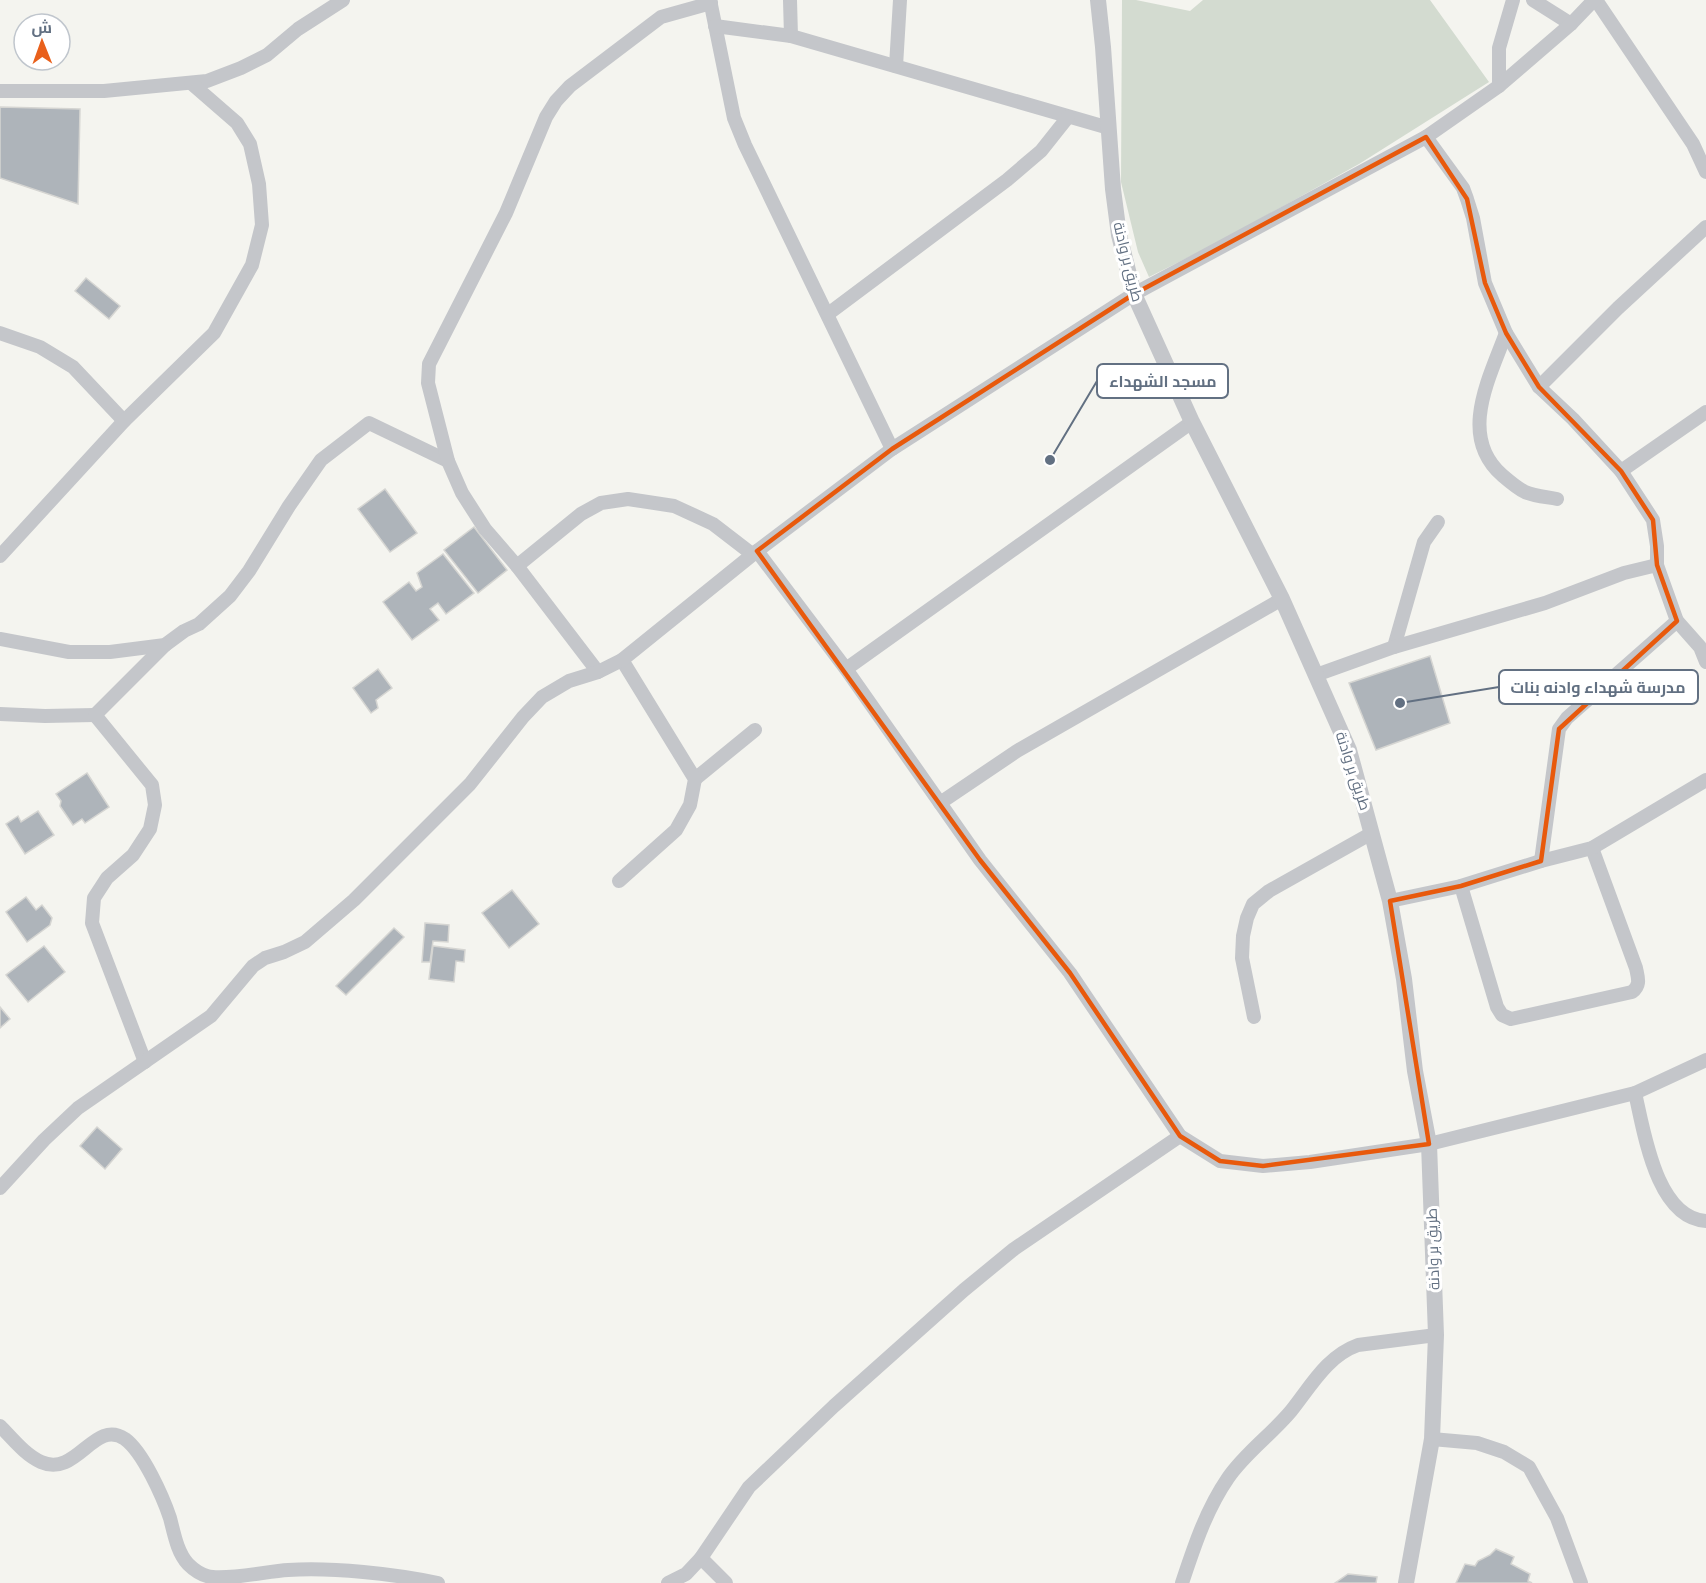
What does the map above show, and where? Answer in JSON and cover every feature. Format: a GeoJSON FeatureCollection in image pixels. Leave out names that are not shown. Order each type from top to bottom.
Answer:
{"type":"FeatureCollection","features":[{"type":"Feature","properties":{"kind":"street"},"geometry":{"type":"LineString","coordinates":[[0,91],[104,91],[207,81],[267,55],[298,29],[343,0]]}},
{"type":"Feature","properties":{"kind":"street"},"geometry":{"type":"LineString","coordinates":[[790,0],[791,36]]}},
{"type":"Feature","properties":{"kind":"street"},"geometry":{"type":"LineString","coordinates":[[896,66],[900,0]]}},
{"type":"Feature","properties":{"kind":"street","name":"طريق بر وادنة"},"geometry":{"type":"LineString","coordinates":[[1098,0],[1113,189],[1119,235],[1134,294],[1191,422],[1282,599],[1349,750],[1390,901],[1404,979],[1415,1071],[1430,1144],[1436,1335],[1432,1438],[1406,1583]]}},
{"type":"Feature","properties":{"kind":"street"},"geometry":{"type":"LineString","coordinates":[[1499,86],[1499,48],[1514,0]]}},
{"type":"Feature","properties":{"kind":"street"},"geometry":{"type":"LineString","coordinates":[[1533,0],[1570,24]]}},
{"type":"Feature","properties":{"kind":"street"},"geometry":{"type":"LineString","coordinates":[[0,1188],[44,1140],[78,1108],[210,1016],[253,966],[265,958],[305,942],[354,900],[470,784],[523,717],[542,697],[569,681],[598,672],[622,660],[755,552],[892,449],[1134,294],[1426,137],[1499,86],[1595,0],[1693,144],[1706,172]]}},
{"type":"Feature","properties":{"kind":"street"},"geometry":{"type":"LineString","coordinates":[[598,672],[485,529],[462,493],[448,461],[428,383],[429,364],[506,213],[551,109],[570,86],[656,20],[668,14],[711,2],[734,118],[892,449]]}},
{"type":"Feature","properties":{"kind":"street"},"geometry":{"type":"LineString","coordinates":[[715,26],[791,36],[1109,128]]}},
{"type":"Feature","properties":{"kind":"street"},"geometry":{"type":"LineString","coordinates":[[0,556],[124,421],[214,333],[252,265],[262,225],[259,184],[250,144],[237,123],[191,82]]}},
{"type":"Feature","properties":{"kind":"street"},"geometry":{"type":"LineString","coordinates":[[828,314],[1007,180],[1041,151],[1068,117]]}},
{"type":"Feature","properties":{"kind":"street"},"geometry":{"type":"LineString","coordinates":[[1426,137],[1463,188],[1471,208],[1485,283],[1506,333],[1539,387],[1621,471],[1653,520],[1657,565],[1677,621],[1700,647],[1706,662]]}},
{"type":"Feature","properties":{"kind":"street"},"geometry":{"type":"LineString","coordinates":[[1539,387],[1618,308],[1706,227]]}},
{"type":"Feature","properties":{"kind":"street"},"geometry":{"type":"LineString","coordinates":[[0,333],[40,347],[73,367],[124,421]]}},
{"type":"Feature","properties":{"kind":"street"},"geometry":{"type":"LineString","coordinates":[[1506,333],[1483,397],[1478,426],[1479,439],[1487,459],[1510,482],[1526,492],[1557,499]]}},
{"type":"Feature","properties":{"kind":"street"},"geometry":{"type":"LineString","coordinates":[[1621,471],[1706,412]]}},
{"type":"Feature","properties":{"kind":"street"},"geometry":{"type":"LineString","coordinates":[[846,669],[1191,422]]}},
{"type":"Feature","properties":{"kind":"street"},"geometry":{"type":"LineString","coordinates":[[0,714],[95,715],[165,645],[184,631],[199,624],[230,596],[249,572],[289,506],[321,460],[369,423],[448,461]]}},
{"type":"Feature","properties":{"kind":"street"},"geometry":{"type":"LineString","coordinates":[[516,566],[581,514],[601,503],[621,500],[674,506],[712,524],[755,552],[846,669],[980,860],[1070,973],[1180,1136],[1220,1161],[1263,1166],[1310,1162],[1430,1144],[1635,1093],[1706,1060]]}},
{"type":"Feature","properties":{"kind":"street"},"geometry":{"type":"LineString","coordinates":[[1394,647],[1424,542],[1438,522]]}},
{"type":"Feature","properties":{"kind":"street"},"geometry":{"type":"LineString","coordinates":[[1316,675],[1394,647],[1545,603],[1624,573],[1657,565]]}},
{"type":"Feature","properties":{"kind":"street"},"geometry":{"type":"LineString","coordinates":[[940,803],[1017,750],[1282,599]]}},
{"type":"Feature","properties":{"kind":"street"},"geometry":{"type":"LineString","coordinates":[[1541,861],[1559,729],[1567,718],[1677,621]]}},
{"type":"Feature","properties":{"kind":"street"},"geometry":{"type":"LineString","coordinates":[[1700,647],[1706,633]]}},
{"type":"Feature","properties":{"kind":"street"},"geometry":{"type":"LineString","coordinates":[[0,639],[69,652],[110,652],[165,645]]}},
{"type":"Feature","properties":{"kind":"street"},"geometry":{"type":"LineString","coordinates":[[622,660],[695,779]]}},
{"type":"Feature","properties":{"kind":"street"},"geometry":{"type":"LineString","coordinates":[[95,715],[152,785],[155,805],[150,829],[133,855],[107,878],[94,898],[92,923],[145,1062]]}},
{"type":"Feature","properties":{"kind":"street"},"geometry":{"type":"LineString","coordinates":[[619,881],[676,830],[690,805],[695,779],[755,730]]}},
{"type":"Feature","properties":{"kind":"street"},"geometry":{"type":"LineString","coordinates":[[1390,901],[1461,886],[1592,848],[1706,780]]}},
{"type":"Feature","properties":{"kind":"street"},"geometry":{"type":"LineString","coordinates":[[1254,1017],[1242,958],[1245,927],[1253,904],[1269,891],[1372,833]]}},
{"type":"Feature","properties":{"kind":"street"},"geometry":{"type":"LineString","coordinates":[[1461,886],[1497,1007],[1502,1015],[1511,1019],[1632,992],[1639,981],[1636,968],[1592,848]]}},
{"type":"Feature","properties":{"kind":"street"},"geometry":{"type":"LineString","coordinates":[[1635,1093],[1650,1153],[1667,1196],[1688,1215],[1696,1220],[1706,1221]]}},
{"type":"Feature","properties":{"kind":"street"},"geometry":{"type":"LineString","coordinates":[[668,1583],[686,1574],[701,1558],[749,1487],[834,1406],[964,1290],[1014,1249],[1180,1136]]}},
{"type":"Feature","properties":{"kind":"street"},"geometry":{"type":"LineString","coordinates":[[1182,1583],[1200,1533],[1228,1478],[1245,1457],[1284,1419],[1332,1359],[1346,1349],[1358,1345],[1436,1335]]}},
{"type":"Feature","properties":{"kind":"street"},"geometry":{"type":"LineString","coordinates":[[0,1426],[33,1458],[51,1466],[62,1465],[76,1457],[104,1435],[114,1435],[126,1440],[142,1459],[153,1478],[166,1507],[180,1551],[197,1571],[208,1576],[230,1577],[291,1569],[326,1570],[413,1578],[438,1583]]}},
{"type":"Feature","properties":{"kind":"street"},"geometry":{"type":"LineString","coordinates":[[1432,1438],[1477,1443],[1504,1452],[1529,1467],[1557,1518],[1581,1583]]}},
{"type":"Feature","properties":{"kind":"street"},"geometry":{"type":"LineString","coordinates":[[701,1558],[726,1583]]}},
{"type":"Feature","properties":{"kind":"highlighted area"},"geometry":{"type":"Polygon","coordinates":[[[1426,137],[1467,199],[1485,283],[1506,333],[1539,387],[1621,471],[1653,520],[1657,565],[1677,621],[1559,729],[1541,861],[1461,886],[1390,901],[1429,1144],[1263,1166],[1220,1161],[1180,1136],[1070,973],[980,860],[757,551],[892,449],[1134,294],[1426,137]]]}},
{"type":"Feature","properties":{"kind":"shaded area"},"geometry":{"type":"Polygon","coordinates":[[[1122,0],[1136,0],[1190,11],[1203,0],[1430,0],[1489,82],[1359,164],[1215,244],[1149,277],[1138,252],[1121,182],[1122,0]]]}},
{"type":"Feature","properties":{"kind":"building"},"geometry":{"type":"Polygon","coordinates":[[[0,107],[80,109],[78,204],[0,178],[0,107]]]}},
{"type":"Feature","properties":{"kind":"building"},"geometry":{"type":"Polygon","coordinates":[[[86,278],[120,306],[109,319],[75,291],[86,278]]]}},
{"type":"Feature","properties":{"kind":"building"},"geometry":{"type":"Polygon","coordinates":[[[385,489],[417,533],[390,552],[358,509],[385,489]]]}},
{"type":"Feature","properties":{"kind":"building"},"geometry":{"type":"Polygon","coordinates":[[[474,527],[507,570],[478,593],[444,550],[474,527]]]}},
{"type":"Feature","properties":{"kind":"building"},"geometry":{"type":"Polygon","coordinates":[[[443,554],[474,593],[446,614],[438,603],[430,609],[439,620],[412,640],[383,602],[409,582],[416,591],[422,587],[417,573],[443,554]]]}},
{"type":"Feature","properties":{"kind":"building"},"geometry":{"type":"Polygon","coordinates":[[[1430,656],[1450,723],[1376,750],[1349,683],[1430,656]]]}},
{"type":"Feature","properties":{"kind":"building"},"geometry":{"type":"Polygon","coordinates":[[[378,669],[392,688],[376,700],[378,708],[371,713],[353,688],[378,669]]]}},
{"type":"Feature","properties":{"kind":"building"},"geometry":{"type":"Polygon","coordinates":[[[87,773],[109,807],[85,823],[82,819],[73,825],[60,806],[61,801],[56,794],[87,773]]]}},
{"type":"Feature","properties":{"kind":"building"},"geometry":{"type":"Polygon","coordinates":[[[38,811],[54,835],[25,854],[6,824],[18,816],[21,822],[38,811]]]}},
{"type":"Feature","properties":{"kind":"building"},"geometry":{"type":"Polygon","coordinates":[[[512,890],[539,924],[509,948],[482,913],[512,890]]]}},
{"type":"Feature","properties":{"kind":"building"},"geometry":{"type":"Polygon","coordinates":[[[26,897],[36,910],[42,905],[52,918],[50,925],[27,942],[6,912],[26,897]]]}},
{"type":"Feature","properties":{"kind":"building"},"geometry":{"type":"Polygon","coordinates":[[[425,923],[449,925],[448,942],[433,941],[430,962],[422,962],[425,923]]]}},
{"type":"Feature","properties":{"kind":"building"},"geometry":{"type":"Polygon","coordinates":[[[394,928],[404,937],[346,995],[336,986],[394,928]]]}},
{"type":"Feature","properties":{"kind":"building"},"geometry":{"type":"Polygon","coordinates":[[[44,946],[65,972],[28,1002],[6,975],[44,946]]]}},
{"type":"Feature","properties":{"kind":"building"},"geometry":{"type":"Polygon","coordinates":[[[433,946],[465,950],[464,962],[456,961],[454,982],[429,979],[433,946]]]}},
{"type":"Feature","properties":{"kind":"building"},"geometry":{"type":"Polygon","coordinates":[[[0,1007],[10,1019],[0,1028],[0,1007]]]}},
{"type":"Feature","properties":{"kind":"building"},"geometry":{"type":"Polygon","coordinates":[[[97,1127],[122,1149],[105,1169],[80,1146],[97,1127]]]}},
{"type":"Feature","properties":{"kind":"building"},"geometry":{"type":"Polygon","coordinates":[[[1496,1549],[1514,1557],[1511,1564],[1530,1574],[1528,1581],[1532,1583],[1456,1583],[1465,1564],[1475,1566],[1478,1561],[1496,1549]]]}},
{"type":"Feature","properties":{"kind":"building"},"geometry":{"type":"Polygon","coordinates":[[[1348,1574],[1377,1577],[1376,1583],[1335,1583],[1348,1574]]]}},
{"type":"Feature","properties":{"kind":"place","name":"مسجد الشهداء"},"geometry":{"type":"Point","coordinates":[1050,460]}},
{"type":"Feature","properties":{"kind":"place","name":"مدرسة شهداء وادنه بنات"},"geometry":{"type":"Point","coordinates":[1400,703]}}]}
